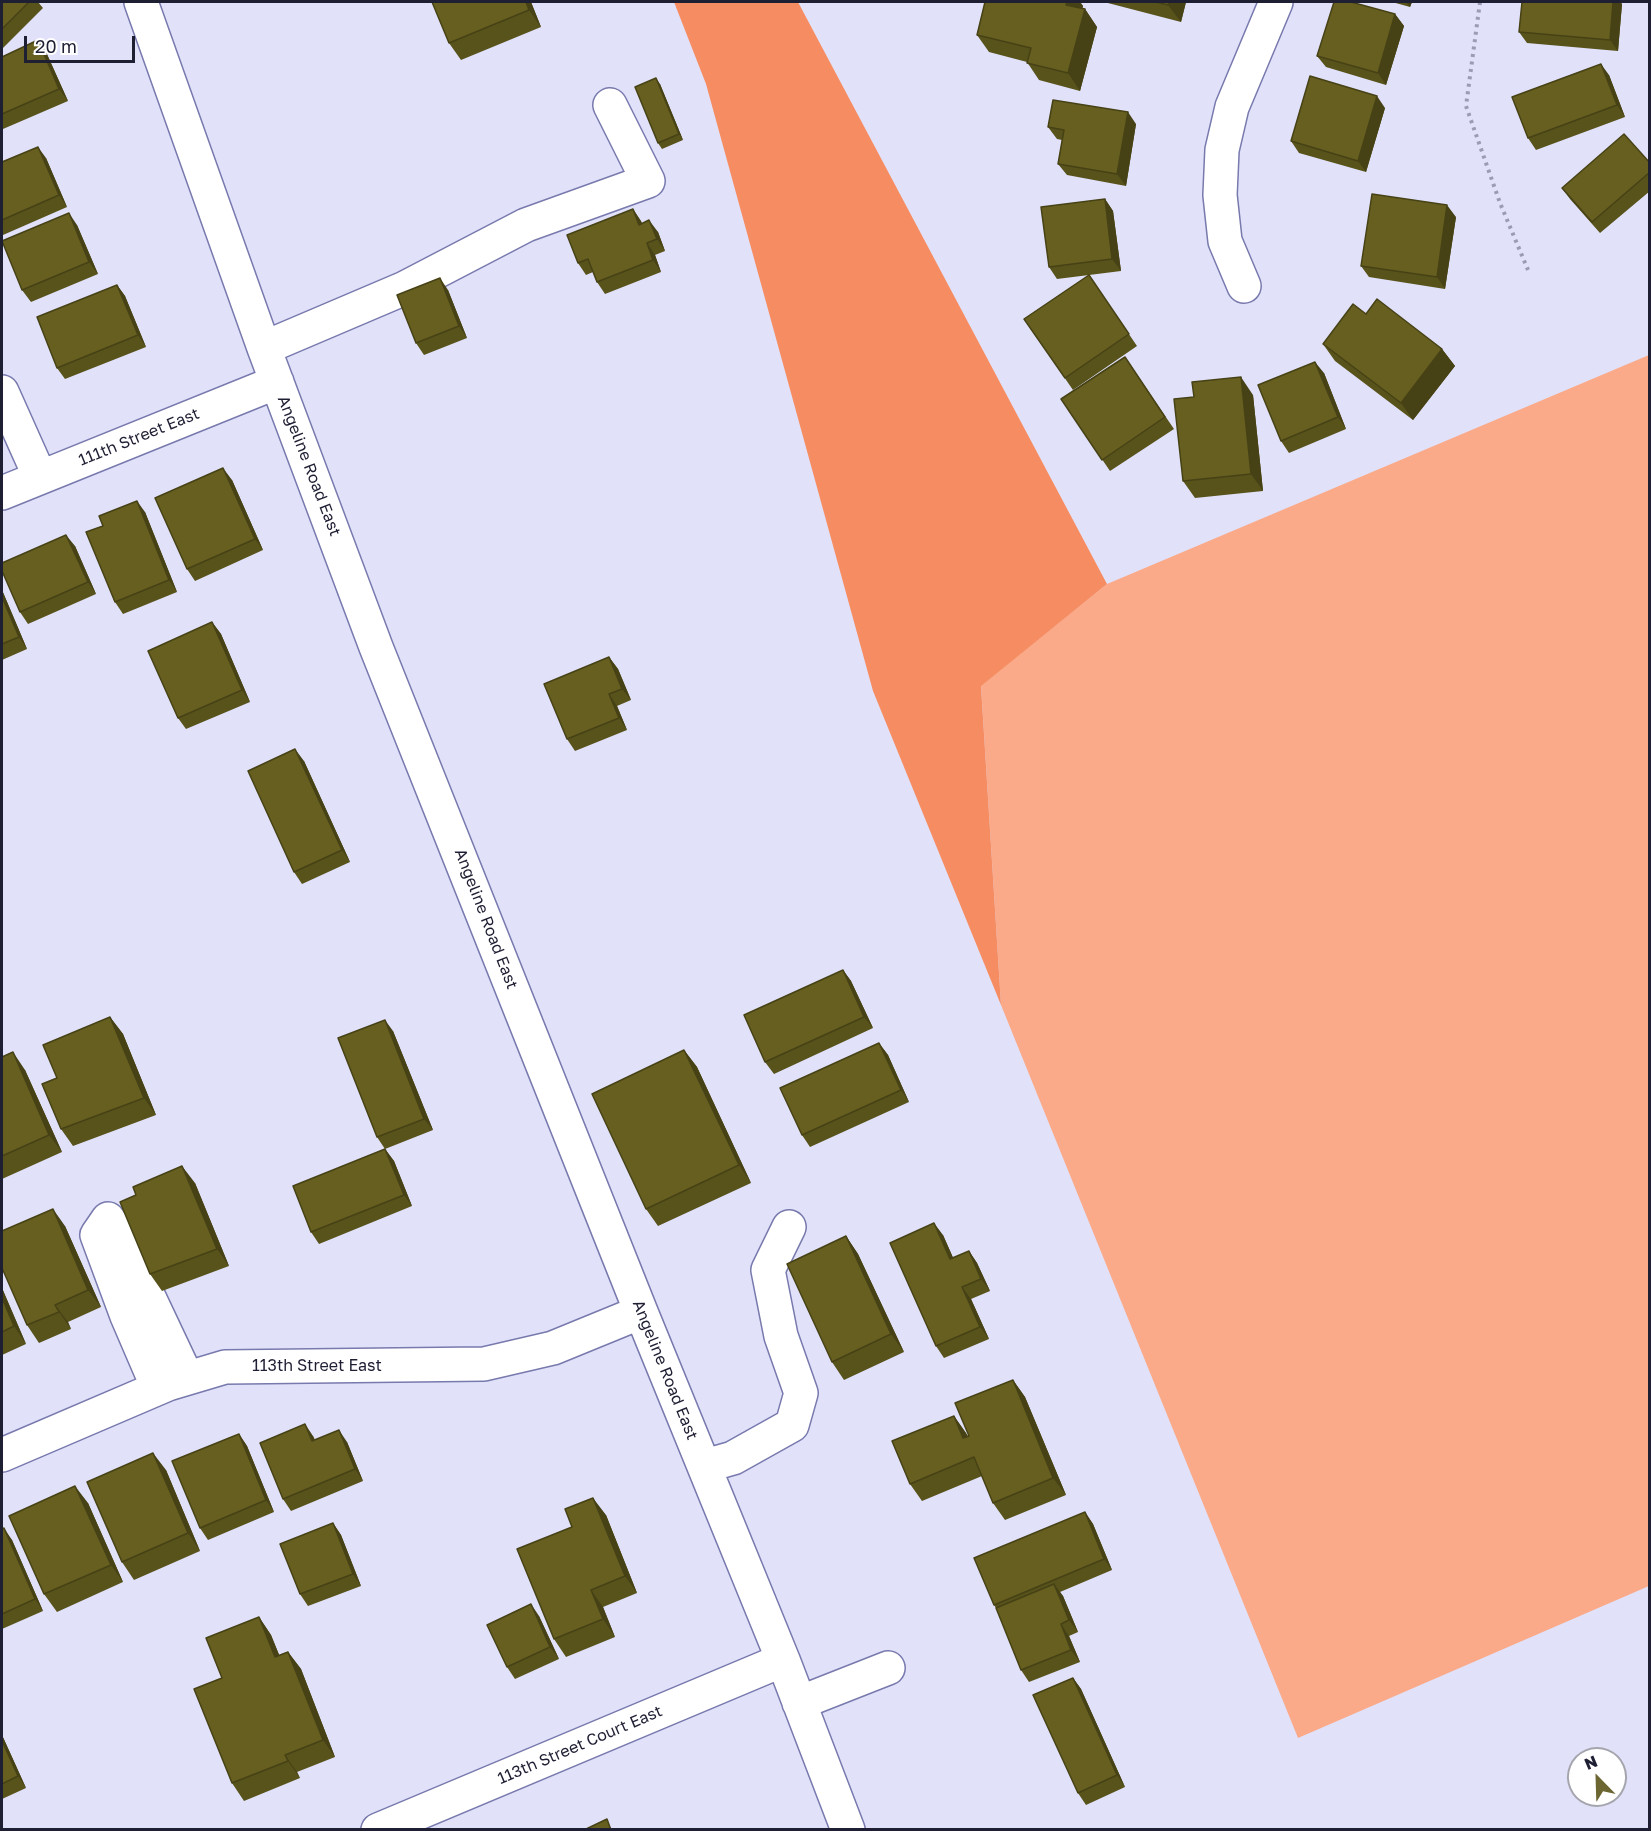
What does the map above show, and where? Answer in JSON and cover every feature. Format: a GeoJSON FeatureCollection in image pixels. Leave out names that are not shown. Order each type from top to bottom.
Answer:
{"type":"FeatureCollection","features":[{"type":"Feature","properties":{"kind":"street","name":"Angeline Road East"},"geometry":{"type":"LineString","coordinates":[[141,2],[264,348],[376,647],[641,1312],[783,1660],[848,1830]]}},
{"type":"Feature","properties":{"kind":"street"},"geometry":{"type":"LineString","coordinates":[[1244,286],[1225,241],[1220,195],[1222,150],[1233,107],[1275,2]]}},
{"type":"Feature","properties":{"kind":"street"},"geometry":{"type":"LineString","coordinates":[[264,348],[405,288],[526,225],[648,181],[610,105]]}},
{"type":"Feature","properties":{"kind":"street","name":"111th Street East"},"geometry":{"type":"LineString","coordinates":[[2,493],[277,382]]}},
{"type":"Feature","properties":{"kind":"street"},"geometry":{"type":"LineString","coordinates":[[2,392],[40,477]]}},
{"type":"Feature","properties":{"kind":"street"},"geometry":{"type":"LineString","coordinates":[[705,1466],[733,1458],[792,1425],[801,1393],[781,1336],[768,1270],[789,1227]]}},
{"type":"Feature","properties":{"kind":"street","name":"113th Street East"},"geometry":{"type":"LineString","coordinates":[[2,1455],[172,1383],[225,1367],[484,1364],[553,1348],[641,1312]]}},
{"type":"Feature","properties":{"kind":"street","name":"113th Street Court East"},"geometry":{"type":"LineString","coordinates":[[378,1830],[783,1660]]}},
{"type":"Feature","properties":{"kind":"street"},"geometry":{"type":"LineString","coordinates":[[799,1703],[888,1668]]}},
{"type":"Feature","properties":{"kind":"path"},"geometry":{"type":"LineString","coordinates":[[1480,2],[1466,105],[1500,203],[1528,270]]}},
{"type":"Feature","properties":{"kind":"shaded area"},"geometry":{"type":"Polygon","coordinates":[[[674,2],[798,2],[1107,584],[981,686],[1001,1005],[873,691],[706,84],[674,2]]]}},
{"type":"Feature","properties":{"kind":"shaded area"},"geometry":{"type":"Polygon","coordinates":[[[1649,355],[1649,1586],[1298,1738],[1001,1005],[981,685],[1107,584],[1649,355]]]}},
{"type":"Feature","properties":{"kind":"building"},"geometry":{"type":"Polygon","coordinates":[[[2,2],[29,2],[2,29],[2,2]]]}},
{"type":"Feature","properties":{"kind":"building"},"geometry":{"type":"Polygon","coordinates":[[[432,2],[526,2],[529,10],[449,43],[432,2]]]}},
{"type":"Feature","properties":{"kind":"building"},"geometry":{"type":"Polygon","coordinates":[[[985,2],[1067,2],[1066,5],[1085,9],[1068,73],[1027,63],[1031,48],[977,35],[985,2]]]}},
{"type":"Feature","properties":{"kind":"building"},"geometry":{"type":"Polygon","coordinates":[[[1334,2],[1351,2],[1395,14],[1378,73],[1317,56],[1334,2]]]}},
{"type":"Feature","properties":{"kind":"building"},"geometry":{"type":"Polygon","coordinates":[[[1522,2],[1613,2],[1610,40],[1519,32],[1522,2]]]}},
{"type":"Feature","properties":{"kind":"building"},"geometry":{"type":"Polygon","coordinates":[[[38,40],[59,89],[2,114],[2,57],[38,40]]]}},
{"type":"Feature","properties":{"kind":"building"},"geometry":{"type":"Polygon","coordinates":[[[1601,64],[1617,105],[1528,138],[1512,97],[1601,64]]]}},
{"type":"Feature","properties":{"kind":"building"},"geometry":{"type":"Polygon","coordinates":[[[1310,76],[1377,96],[1358,161],[1291,141],[1310,76]]]}},
{"type":"Feature","properties":{"kind":"building"},"geometry":{"type":"Polygon","coordinates":[[[656,78],[679,134],[658,143],[635,87],[656,78]]]}},
{"type":"Feature","properties":{"kind":"building"},"geometry":{"type":"Polygon","coordinates":[[[1053,100],[1128,112],[1117,174],[1058,164],[1064,130],[1048,127],[1053,100]]]}},
{"type":"Feature","properties":{"kind":"building"},"geometry":{"type":"Polygon","coordinates":[[[1624,134],[1650,163],[1650,172],[1592,222],[1562,188],[1624,134]]]}},
{"type":"Feature","properties":{"kind":"building"},"geometry":{"type":"Polygon","coordinates":[[[38,147],[59,195],[2,220],[2,162],[38,147]]]}},
{"type":"Feature","properties":{"kind":"building"},"geometry":{"type":"Polygon","coordinates":[[[1372,194],[1447,205],[1437,277],[1361,266],[1372,194]]]}},
{"type":"Feature","properties":{"kind":"building"},"geometry":{"type":"Polygon","coordinates":[[[1105,199],[1112,259],[1049,267],[1041,207],[1105,199]]]}},
{"type":"Feature","properties":{"kind":"building"},"geometry":{"type":"Polygon","coordinates":[[[633,209],[639,225],[649,220],[657,239],[647,243],[653,260],[597,282],[588,259],[578,263],[567,235],[633,209]]]}},
{"type":"Feature","properties":{"kind":"building"},"geometry":{"type":"Polygon","coordinates":[[[69,213],[89,262],[22,290],[2,241],[69,213]]]}},
{"type":"Feature","properties":{"kind":"building"},"geometry":{"type":"Polygon","coordinates":[[[1089,275],[1129,334],[1065,378],[1024,319],[1089,275]]]}},
{"type":"Feature","properties":{"kind":"building"},"geometry":{"type":"Polygon","coordinates":[[[440,278],[459,326],[416,343],[397,295],[440,278]]]}},
{"type":"Feature","properties":{"kind":"building"},"geometry":{"type":"Polygon","coordinates":[[[117,285],[138,335],[57,368],[37,317],[117,285]]]}},
{"type":"Feature","properties":{"kind":"building"},"geometry":{"type":"Polygon","coordinates":[[[1377,299],[1442,349],[1401,403],[1323,344],[1353,304],[1366,314],[1377,299]]]}},
{"type":"Feature","properties":{"kind":"building"},"geometry":{"type":"Polygon","coordinates":[[[1125,357],[1165,417],[1102,460],[1061,399],[1125,357]]]}},
{"type":"Feature","properties":{"kind":"building"},"geometry":{"type":"Polygon","coordinates":[[[1315,362],[1338,417],[1281,441],[1258,385],[1315,362]]]}},
{"type":"Feature","properties":{"kind":"building"},"geometry":{"type":"Polygon","coordinates":[[[1241,377],[1251,474],[1183,481],[1174,399],[1194,397],[1192,382],[1241,377]]]}},
{"type":"Feature","properties":{"kind":"building"},"geometry":{"type":"Polygon","coordinates":[[[223,468],[255,539],[187,569],[155,498],[223,468]]]}},
{"type":"Feature","properties":{"kind":"building"},"geometry":{"type":"Polygon","coordinates":[[[137,501],[169,580],[115,602],[86,532],[103,526],[99,516],[137,501]]]}},
{"type":"Feature","properties":{"kind":"building"},"geometry":{"type":"Polygon","coordinates":[[[66,535],[88,582],[20,612],[2,571],[2,563],[66,535]]]}},
{"type":"Feature","properties":{"kind":"building"},"geometry":{"type":"Polygon","coordinates":[[[2,597],[19,637],[2,644],[2,597]]]}},
{"type":"Feature","properties":{"kind":"building"},"geometry":{"type":"Polygon","coordinates":[[[212,622],[242,690],[178,718],[148,651],[212,622]]]}},
{"type":"Feature","properties":{"kind":"building"},"geometry":{"type":"Polygon","coordinates":[[[609,657],[622,689],[609,694],[619,718],[567,739],[544,684],[609,657]]]}},
{"type":"Feature","properties":{"kind":"building"},"geometry":{"type":"Polygon","coordinates":[[[295,749],[342,850],[294,872],[248,771],[295,749]]]}},
{"type":"Feature","properties":{"kind":"building"},"geometry":{"type":"Polygon","coordinates":[[[843,970],[864,1017],[765,1062],[744,1015],[843,970]]]}},
{"type":"Feature","properties":{"kind":"building"},"geometry":{"type":"Polygon","coordinates":[[[110,1017],[144,1098],[61,1129],[42,1084],[57,1078],[43,1045],[110,1017]]]}},
{"type":"Feature","properties":{"kind":"building"},"geometry":{"type":"Polygon","coordinates":[[[385,1020],[424,1119],[377,1137],[338,1038],[385,1020]]]}},
{"type":"Feature","properties":{"kind":"building"},"geometry":{"type":"Polygon","coordinates":[[[879,1043],[901,1090],[802,1135],[780,1088],[879,1043]]]}},
{"type":"Feature","properties":{"kind":"building"},"geometry":{"type":"Polygon","coordinates":[[[684,1050],[739,1165],[646,1209],[592,1094],[684,1050]]]}},
{"type":"Feature","properties":{"kind":"building"},"geometry":{"type":"Polygon","coordinates":[[[13,1052],[49,1135],[2,1156],[2,1057],[13,1052]]]}},
{"type":"Feature","properties":{"kind":"building"},"geometry":{"type":"Polygon","coordinates":[[[385,1149],[404,1195],[311,1232],[293,1186],[385,1149]]]}},
{"type":"Feature","properties":{"kind":"building"},"geometry":{"type":"Polygon","coordinates":[[[182,1166],[217,1249],[150,1274],[120,1202],[136,1195],[133,1187],[182,1166]]]}},
{"type":"Feature","properties":{"kind":"building"},"geometry":{"type":"Polygon","coordinates":[[[53,1209],[88,1290],[55,1305],[59,1312],[27,1325],[2,1268],[2,1231],[53,1209]]]}},
{"type":"Feature","properties":{"kind":"building"},"geometry":{"type":"Polygon","coordinates":[[[934,1223],[950,1259],[969,1251],[981,1279],[962,1287],[980,1327],[936,1346],[890,1243],[934,1223]]]}},
{"type":"Feature","properties":{"kind":"building"},"geometry":{"type":"Polygon","coordinates":[[[846,1236],[891,1334],[832,1362],[787,1264],[846,1236]]]}},
{"type":"Feature","properties":{"kind":"building"},"geometry":{"type":"Polygon","coordinates":[[[2,1298],[14,1326],[2,1332],[2,1298]]]}},
{"type":"Feature","properties":{"kind":"building"},"geometry":{"type":"Polygon","coordinates":[[[1013,1380],[1053,1478],[993,1503],[974,1457],[910,1484],[892,1441],[954,1416],[963,1438],[969,1436],[955,1403],[1013,1380]]]}},
{"type":"Feature","properties":{"kind":"building"},"geometry":{"type":"Polygon","coordinates":[[[305,1424],[312,1441],[339,1430],[355,1469],[283,1499],[260,1443],[305,1424]]]}},
{"type":"Feature","properties":{"kind":"building"},"geometry":{"type":"Polygon","coordinates":[[[239,1434],[266,1500],[200,1528],[172,1461],[239,1434]]]}},
{"type":"Feature","properties":{"kind":"building"},"geometry":{"type":"Polygon","coordinates":[[[153,1453],[188,1533],[122,1562],[87,1482],[153,1453]]]}},
{"type":"Feature","properties":{"kind":"building"},"geometry":{"type":"Polygon","coordinates":[[[75,1486],[111,1565],[44,1594],[9,1516],[75,1486]]]}},
{"type":"Feature","properties":{"kind":"building"},"geometry":{"type":"Polygon","coordinates":[[[593,1498],[625,1576],[591,1590],[603,1619],[554,1639],[517,1549],[572,1527],[565,1509],[593,1498]]]}},
{"type":"Feature","properties":{"kind":"building"},"geometry":{"type":"Polygon","coordinates":[[[1085,1512],[1104,1559],[994,1605],[974,1558],[1085,1512]]]}},
{"type":"Feature","properties":{"kind":"building"},"geometry":{"type":"Polygon","coordinates":[[[333,1523],[353,1574],[300,1594],[280,1544],[333,1523]]]}},
{"type":"Feature","properties":{"kind":"building"},"geometry":{"type":"Polygon","coordinates":[[[4,1528],[35,1599],[2,1614],[2,1529],[4,1528]]]}},
{"type":"Feature","properties":{"kind":"building"},"geometry":{"type":"Polygon","coordinates":[[[1054,1584],[1069,1620],[1061,1624],[1071,1650],[1021,1670],[996,1608],[1054,1584]]]}},
{"type":"Feature","properties":{"kind":"building"},"geometry":{"type":"Polygon","coordinates":[[[531,1604],[550,1647],[507,1667],[487,1625],[531,1604]]]}},
{"type":"Feature","properties":{"kind":"building"},"geometry":{"type":"Polygon","coordinates":[[[259,1617],[275,1657],[288,1652],[323,1740],[285,1755],[288,1761],[232,1783],[194,1689],[222,1678],[206,1638],[259,1617]]]}},
{"type":"Feature","properties":{"kind":"building"},"geometry":{"type":"Polygon","coordinates":[[[1073,1678],[1117,1775],[1078,1793],[1033,1695],[1073,1678]]]}},
{"type":"Feature","properties":{"kind":"building"},"geometry":{"type":"Polygon","coordinates":[[[2,1741],[18,1776],[2,1784],[2,1741]]]}},
{"type":"Feature","properties":{"kind":"building"},"geometry":{"type":"Polygon","coordinates":[[[607,1819],[611,1830],[584,1830],[607,1819]]]}}]}
